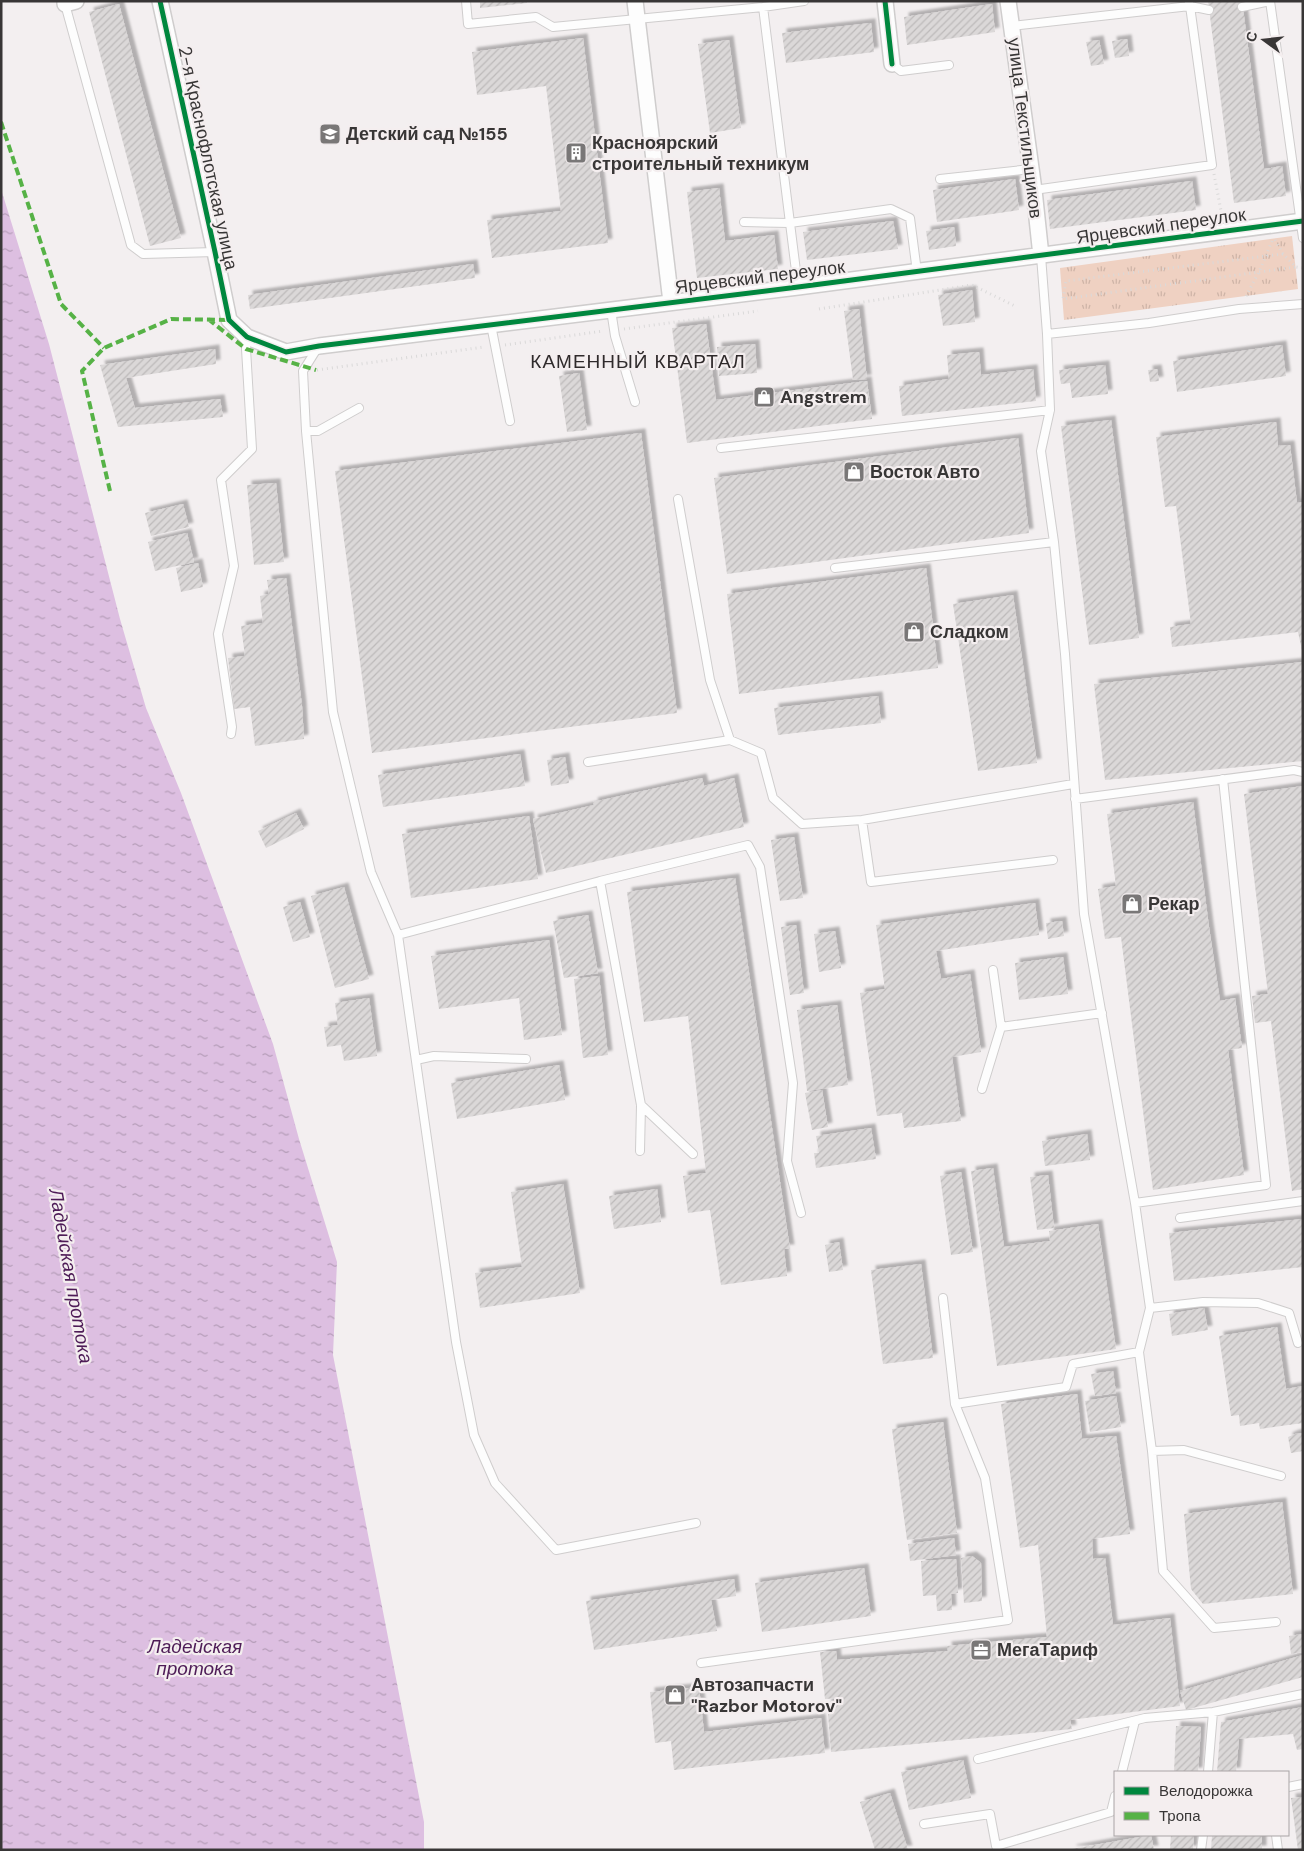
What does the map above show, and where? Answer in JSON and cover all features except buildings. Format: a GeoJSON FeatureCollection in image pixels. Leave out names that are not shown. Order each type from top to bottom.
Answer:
{"type":"FeatureCollection","features":[{"type":"Feature","properties":{"kind":"street","name":"2-я Краснофлотская улица"},"geometry":{"type":"LineString","coordinates":[[160,1],[216,252],[229,320]]}},
{"type":"Feature","properties":{"kind":"street"},"geometry":{"type":"LineString","coordinates":[[635,1],[671,302]]}},
{"type":"Feature","properties":{"kind":"street"},"geometry":{"type":"LineString","coordinates":[[885,1],[892,64]]}},
{"type":"Feature","properties":{"kind":"street","name":"улица Текстильщиков"},"geometry":{"type":"LineString","coordinates":[[1008,1],[1034,190],[1041,256]]}},
{"type":"Feature","properties":{"kind":"street","name":"Ярцевский переулок"},"geometry":{"type":"LineString","coordinates":[[229,320],[247,337],[286,352],[319,346],[917,272],[1302,221]]}},
{"type":"Feature","properties":{"kind":"lane"},"geometry":{"type":"LineString","coordinates":[[466,1],[468,24],[536,17],[553,27],[763,7],[804,1]]}},
{"type":"Feature","properties":{"kind":"lane"},"geometry":{"type":"LineString","coordinates":[[1242,7],[1270,1],[1303,238]]}},
{"type":"Feature","properties":{"kind":"lane"},"geometry":{"type":"LineString","coordinates":[[69,2],[131,245],[143,254],[216,252]]}},
{"type":"Feature","properties":{"kind":"lane"},"geometry":{"type":"LineString","coordinates":[[1034,190],[1212,165],[1189,4]]}},
{"type":"Feature","properties":{"kind":"lane"},"geometry":{"type":"LineString","coordinates":[[1012,26],[1189,4],[1209,10]]}},
{"type":"Feature","properties":{"kind":"lane"},"geometry":{"type":"LineString","coordinates":[[763,7],[798,287]]}},
{"type":"Feature","properties":{"kind":"lane"},"geometry":{"type":"LineString","coordinates":[[892,64],[901,71],[949,65]]}},
{"type":"Feature","properties":{"kind":"lane"},"geometry":{"type":"LineString","coordinates":[[940,179],[1031,169]]}},
{"type":"Feature","properties":{"kind":"lane"},"geometry":{"type":"LineString","coordinates":[[744,222],[790,223],[891,209],[910,218],[917,272]]}},
{"type":"Feature","properties":{"kind":"lane"},"geometry":{"type":"LineString","coordinates":[[1041,256],[1050,410],[1041,451],[1054,542],[1065,654],[1084,914],[1135,1203],[1150,1308],[1139,1352],[1152,1451],[1163,1572],[1214,1628],[1276,1622]]}},
{"type":"Feature","properties":{"kind":"lane"},"geometry":{"type":"LineString","coordinates":[[1047,334],[1149,323],[1239,309],[1303,304]]}},
{"type":"Feature","properties":{"kind":"lane"},"geometry":{"type":"LineString","coordinates":[[610,310],[635,402]]}},
{"type":"Feature","properties":{"kind":"lane"},"geometry":{"type":"LineString","coordinates":[[491,325],[510,421]]}},
{"type":"Feature","properties":{"kind":"lane"},"geometry":{"type":"LineString","coordinates":[[231,734],[232,727],[218,634],[234,566],[221,480],[252,449],[246,350],[247,337]]}},
{"type":"Feature","properties":{"kind":"lane"},"geometry":{"type":"LineString","coordinates":[[319,346],[303,371],[306,431],[333,712],[371,872],[398,935],[456,1342],[474,1435],[495,1483],[556,1550],[696,1523]]}},
{"type":"Feature","properties":{"kind":"lane"},"geometry":{"type":"LineString","coordinates":[[306,431],[318,431],[359,408]]}},
{"type":"Feature","properties":{"kind":"lane"},"geometry":{"type":"LineString","coordinates":[[722,448],[1050,410]]}},
{"type":"Feature","properties":{"kind":"lane"},"geometry":{"type":"LineString","coordinates":[[678,499],[710,680],[730,740]]}},
{"type":"Feature","properties":{"kind":"lane"},"geometry":{"type":"LineString","coordinates":[[835,568],[1054,542]]}},
{"type":"Feature","properties":{"kind":"lane"},"geometry":{"type":"LineString","coordinates":[[588,762],[730,740],[761,754],[773,798],[802,824],[862,820],[1074,784]]}},
{"type":"Feature","properties":{"kind":"lane"},"geometry":{"type":"LineString","coordinates":[[1075,799],[1294,770],[1303,772]]}},
{"type":"Feature","properties":{"kind":"lane"},"geometry":{"type":"LineString","coordinates":[[1135,1203],[1266,1185],[1223,779]]}},
{"type":"Feature","properties":{"kind":"lane"},"geometry":{"type":"LineString","coordinates":[[862,820],[871,882],[1053,860]]}},
{"type":"Feature","properties":{"kind":"lane"},"geometry":{"type":"LineString","coordinates":[[398,935],[600,881],[748,845],[760,867],[793,1083],[787,1161],[801,1213]]}},
{"type":"Feature","properties":{"kind":"lane"},"geometry":{"type":"LineString","coordinates":[[600,881],[641,1105],[640,1151]]}},
{"type":"Feature","properties":{"kind":"lane"},"geometry":{"type":"LineString","coordinates":[[982,1089],[1001,1027],[993,970]]}},
{"type":"Feature","properties":{"kind":"lane"},"geometry":{"type":"LineString","coordinates":[[1001,1027],[1102,1013]]}},
{"type":"Feature","properties":{"kind":"lane"},"geometry":{"type":"LineString","coordinates":[[416,1060],[434,1056],[526,1060]]}},
{"type":"Feature","properties":{"kind":"lane"},"geometry":{"type":"LineString","coordinates":[[641,1105],[693,1154]]}},
{"type":"Feature","properties":{"kind":"lane"},"geometry":{"type":"LineString","coordinates":[[1180,1218],[1303,1201]]}},
{"type":"Feature","properties":{"kind":"lane"},"geometry":{"type":"LineString","coordinates":[[701,1663],[1008,1620],[985,1478],[955,1404],[943,1298]]}},
{"type":"Feature","properties":{"kind":"lane"},"geometry":{"type":"LineString","coordinates":[[1150,1308],[1203,1302],[1258,1303],[1289,1312],[1298,1344]]}},
{"type":"Feature","properties":{"kind":"lane"},"geometry":{"type":"LineString","coordinates":[[955,1404],[1066,1387],[1073,1364],[1139,1352]]}},
{"type":"Feature","properties":{"kind":"lane"},"geometry":{"type":"LineString","coordinates":[[1152,1451],[1184,1450],[1281,1476]]}},
{"type":"Feature","properties":{"kind":"lane"},"geometry":{"type":"LineString","coordinates":[[978,1759],[1145,1718],[1213,1712],[1303,1694]]}},
{"type":"Feature","properties":{"kind":"lane"},"geometry":{"type":"LineString","coordinates":[[1208,1771],[1213,1712]]}},
{"type":"Feature","properties":{"kind":"lane"},"geometry":{"type":"LineString","coordinates":[[1122,1771],[1135,1721]]}},
{"type":"Feature","properties":{"kind":"lane"},"geometry":{"type":"LineString","coordinates":[[1289,1787],[1303,1784]]}},
{"type":"Feature","properties":{"kind":"lane"},"geometry":{"type":"LineString","coordinates":[[924,1824],[990,1814],[996,1848],[1111,1812],[1114,1800]]}},
{"type":"Feature","properties":{"kind":"lane"},"geometry":{"type":"LineString","coordinates":[[1201,1850],[1203,1836]]}},
{"type":"Feature","properties":{"kind":"lane"},"geometry":{"type":"LineString","coordinates":[[1276,1836],[1278,1850]]}},
{"type":"Feature","properties":{"kind":"path"},"geometry":{"type":"LineString","coordinates":[[1212,165],[1221,217],[1231,215]]}},
{"type":"Feature","properties":{"kind":"path"},"geometry":{"type":"LineString","coordinates":[[1239,309],[1259,272],[1274,238],[1283,254],[1296,267]]}},
{"type":"Feature","properties":{"kind":"path"},"geometry":{"type":"LineString","coordinates":[[1283,254],[1066,281],[1063,299],[1296,267],[1303,268]]}},
{"type":"Feature","properties":{"kind":"path"},"geometry":{"type":"LineString","coordinates":[[819,309],[972,285],[1015,306]]}},
{"type":"Feature","properties":{"kind":"path"},"geometry":{"type":"LineString","coordinates":[[316,370],[758,311]]}},
{"type":"Feature","properties":{"kind":"green space"},"geometry":{"type":"Polygon","coordinates":[[[1292,236],[1298,289],[1064,320],[1060,268],[1292,236]]]}},
{"type":"Feature","properties":{"kind":"water","name":"Ладейская протока"},"geometry":{"type":"Polygon","coordinates":[[[1,189],[49,344],[120,619],[146,708],[181,793],[273,1044],[299,1139],[337,1262],[333,1355],[424,1822],[424,1850],[1,1850],[1,189]]]}},
{"type":"Feature","properties":{"kind":"marked path"},"geometry":{"type":"LineString","coordinates":[[1,122],[61,304],[104,348]]}},
{"type":"Feature","properties":{"kind":"marked path"},"geometry":{"type":"LineString","coordinates":[[110,491],[82,371],[104,348],[171,319],[229,320]]}},
{"type":"Feature","properties":{"kind":"marked path"},"geometry":{"type":"LineString","coordinates":[[208,319],[246,349],[316,370]]}},
{"type":"Feature","properties":{"kind":"cycle path"},"geometry":{"type":"LineString","coordinates":[[160,1],[229,320],[247,337],[286,352],[319,346],[798,287],[1303,221]]}},
{"type":"Feature","properties":{"kind":"cycle path"},"geometry":{"type":"LineString","coordinates":[[885,1],[892,64]]}},
{"type":"Feature","properties":{"kind":"place","name":"Детский сад №155"},"geometry":{"type":"Point","coordinates":[330,134]}},
{"type":"Feature","properties":{"kind":"place","name":"Красноярский строительный техникум"},"geometry":{"type":"Point","coordinates":[576,153]}},
{"type":"Feature","properties":{"kind":"place","name":"Angstrem"},"geometry":{"type":"Point","coordinates":[764,397]}},
{"type":"Feature","properties":{"kind":"place","name":"Восток Авто"},"geometry":{"type":"Point","coordinates":[854,472]}},
{"type":"Feature","properties":{"kind":"place","name":"Сладком"},"geometry":{"type":"Point","coordinates":[914,632]}},
{"type":"Feature","properties":{"kind":"place","name":"Рекар"},"geometry":{"type":"Point","coordinates":[1132,904]}},
{"type":"Feature","properties":{"kind":"place","name":"МегаТариф"},"geometry":{"type":"Point","coordinates":[981,1650]}},
{"type":"Feature","properties":{"kind":"place","name":"Автозапчасти \"Razbor Motorov\""},"geometry":{"type":"Point","coordinates":[675,1695]}},
{"type":"Feature","properties":{"kind":"district","name":"КАМЕННЫЙ КВАРТАЛ"},"geometry":{"type":"Point","coordinates":[638,361]}}]}
